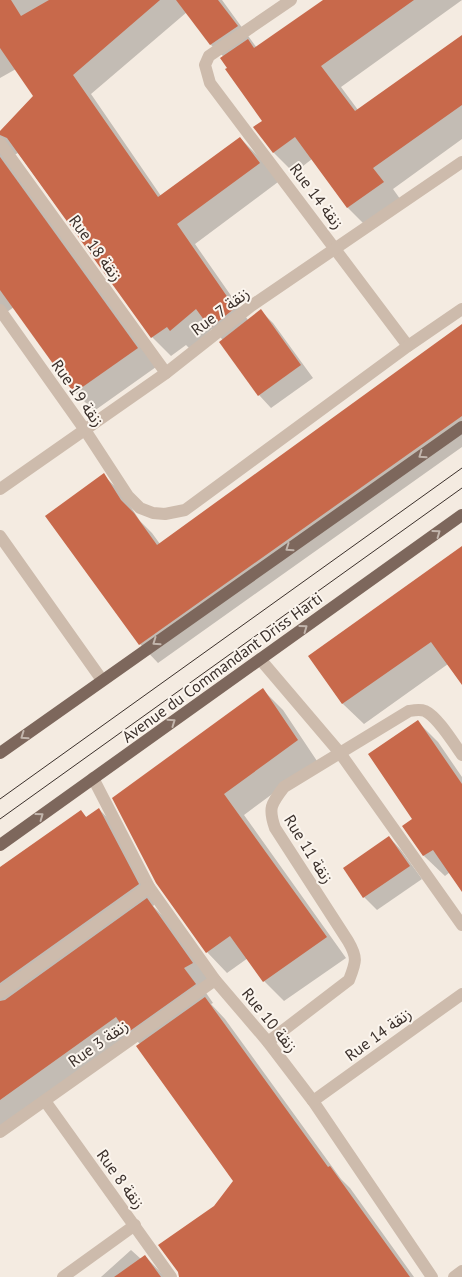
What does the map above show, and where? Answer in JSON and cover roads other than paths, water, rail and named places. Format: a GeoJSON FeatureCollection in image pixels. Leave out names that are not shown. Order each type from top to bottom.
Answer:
{"type":"FeatureCollection","features":[{"type":"Feature","properties":{"kind":"main road"},"geometry":{"type":"LineString","coordinates":[[0,752],[462,427]]}},
{"type":"Feature","properties":{"kind":"main road","name":"Avenue du Commandant Driss Harti"},"geometry":{"type":"LineString","coordinates":[[0,845],[461,517]]}},
{"type":"Feature","properties":{"kind":"street","name":"Rue 14 زنقة"},"geometry":{"type":"LineString","coordinates":[[291,0],[209,56],[205,65],[210,83],[408,346]]}},
{"type":"Feature","properties":{"kind":"street","name":"Rue 18 زنقة"},"geometry":{"type":"LineString","coordinates":[[0,142],[166,373]]}},
{"type":"Feature","properties":{"kind":"street","name":"Rue 7 زنقة"},"geometry":{"type":"LineString","coordinates":[[0,489],[166,373],[251,306],[462,162]]}},
{"type":"Feature","properties":{"kind":"street","name":"Rue 19 زنقة"},"geometry":{"type":"LineString","coordinates":[[0,310],[85,430],[128,496],[140,508],[153,513],[165,514],[185,510],[408,346],[462,309]]}},
{"type":"Feature","properties":{"kind":"street"},"geometry":{"type":"LineString","coordinates":[[0,536],[102,680]]}},
{"type":"Feature","properties":{"kind":"street"},"geometry":{"type":"LineString","coordinates":[[260,659],[340,753],[462,925]]}},
{"type":"Feature","properties":{"kind":"street","name":"Rue 11 زنقة"},"geometry":{"type":"LineString","coordinates":[[268,1042],[349,980],[355,965],[355,952],[275,828],[270,814],[274,800],[284,787],[409,711],[419,710],[428,712],[462,755]]}},
{"type":"Feature","properties":{"kind":"street","name":"Rue 10 زنقة"},"geometry":{"type":"LineString","coordinates":[[93,778],[149,887],[215,980],[268,1042],[313,1101],[432,1277]]}},
{"type":"Feature","properties":{"kind":"street"},"geometry":{"type":"LineString","coordinates":[[0,994],[149,887]]}},
{"type":"Feature","properties":{"kind":"street","name":"Rue 3 زنقة"},"geometry":{"type":"LineString","coordinates":[[0,1132],[215,980]]}},
{"type":"Feature","properties":{"kind":"street","name":"Rue 14 زنقة"},"geometry":{"type":"LineString","coordinates":[[313,1101],[462,994]]}},
{"type":"Feature","properties":{"kind":"street","name":"Rue 8 زنقة"},"geometry":{"type":"LineString","coordinates":[[45,1101],[171,1277]]}},
{"type":"Feature","properties":{"kind":"street"},"geometry":{"type":"LineString","coordinates":[[63,1277],[135,1225]]}},
{"type":"Feature","properties":{"kind":"street"},"geometry":{"type":"LineString","coordinates":[[454,1277],[462,1271]]}},
{"type":"Feature","properties":{"kind":"tram line"},"geometry":{"type":"LineString","coordinates":[[0,799],[462,468]]}},
{"type":"Feature","properties":{"kind":"tram line"},"geometry":{"type":"LineString","coordinates":[[0,819],[462,488]]}}]}
